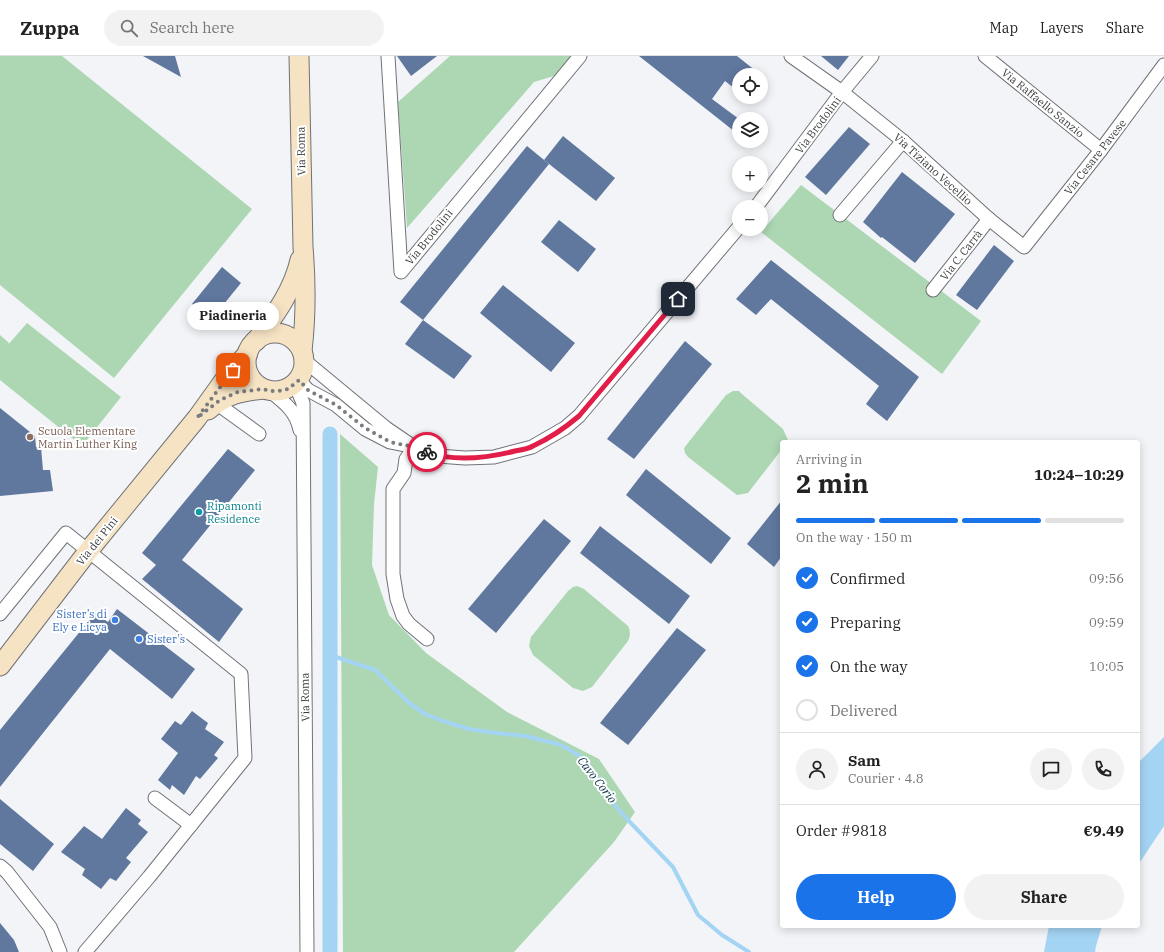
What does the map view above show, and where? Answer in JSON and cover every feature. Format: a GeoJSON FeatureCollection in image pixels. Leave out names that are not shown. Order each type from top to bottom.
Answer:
{"type":"FeatureCollection","features":[{"type":"Feature","properties":{"kind":"street","name":"Via Roma"},"geometry":{"type":"LineString","coordinates":[[299,56],[303,247],[305,276],[303,356]]}},
{"type":"Feature","properties":{"kind":"street","name":"Via Brodolini"},"geometry":{"type":"LineString","coordinates":[[388,56],[401,272],[580,56]]}},
{"type":"Feature","properties":{"kind":"street","name":"Via Brodolini"},"geometry":{"type":"LineString","coordinates":[[761,200],[842,92],[791,56]]}},
{"type":"Feature","properties":{"kind":"street"},"geometry":{"type":"LineString","coordinates":[[842,92],[872,56]]}},
{"type":"Feature","properties":{"kind":"street","name":"Via Raffaello Sanzio"},"geometry":{"type":"LineString","coordinates":[[985,56],[1101,150]]}},
{"type":"Feature","properties":{"kind":"street","name":"Via Cesare Pavese"},"geometry":{"type":"LineString","coordinates":[[1024,247],[1101,150],[1163,68]]}},
{"type":"Feature","properties":{"kind":"street","name":"Via Tiziano Vecellio"},"geometry":{"type":"LineString","coordinates":[[842,92],[903,141],[989,219],[1024,247]]}},
{"type":"Feature","properties":{"kind":"street"},"geometry":{"type":"LineString","coordinates":[[840,215],[903,141]]}},
{"type":"Feature","properties":{"kind":"street","name":"Via C. Carrà"},"geometry":{"type":"LineString","coordinates":[[933,290],[989,219]]}},
{"type":"Feature","properties":{"kind":"street"},"geometry":{"type":"LineString","coordinates":[[297,382],[308,390],[336,405],[365,428],[390,442],[414,447],[438,456],[466,458],[494,456],[532,447],[565,428],[579,416],[732,235]]}},
{"type":"Feature","properties":{"kind":"street","name":"Via Roma"},"geometry":{"type":"LineString","coordinates":[[251,348],[277,312],[290,288],[296,276],[303,247]]}},
{"type":"Feature","properties":{"kind":"street"},"geometry":{"type":"LineString","coordinates":[[303,356],[303,371],[297,382],[288,389],[279,391],[267,390],[256,384],[247,370],[246,361],[251,348],[263,336],[274,333],[286,335],[295,341],[303,356],[386,428],[414,447]]}},
{"type":"Feature","properties":{"kind":"street","name":"Via dei Pini"},"geometry":{"type":"LineString","coordinates":[[0,666],[89,550],[197,418],[225,379],[251,348]]}},
{"type":"Feature","properties":{"kind":"street","name":"Via Roma"},"geometry":{"type":"LineString","coordinates":[[297,382],[303,403],[307,952]]}},
{"type":"Feature","properties":{"kind":"street","name":"Via Roma"},"geometry":{"type":"LineString","coordinates":[[267,390],[290,407],[298,421],[303,442]]}},
{"type":"Feature","properties":{"kind":"street","name":"Via dei Pini"},"geometry":{"type":"LineString","coordinates":[[197,418],[220,400],[238,392],[267,390]]}},
{"type":"Feature","properties":{"kind":"street"},"geometry":{"type":"LineString","coordinates":[[216,403],[259,434]]}},
{"type":"Feature","properties":{"kind":"street"},"geometry":{"type":"LineString","coordinates":[[414,447],[406,459],[404,473],[393,489],[393,574],[397,599],[403,616],[409,624],[427,639]]}},
{"type":"Feature","properties":{"kind":"street"},"geometry":{"type":"LineString","coordinates":[[0,614],[66,533],[241,674],[245,758],[85,952]]}},
{"type":"Feature","properties":{"kind":"street"},"geometry":{"type":"LineString","coordinates":[[155,798],[191,825]]}},
{"type":"Feature","properties":{"kind":"street"},"geometry":{"type":"LineString","coordinates":[[0,866],[7,872],[50,928],[60,952]]}},
{"type":"Feature","properties":{"kind":"green space"},"geometry":{"type":"Polygon","coordinates":[[[0,56],[62,56],[252,209],[114,378],[0,285],[0,56]]]}},
{"type":"Feature","properties":{"kind":"green space"},"geometry":{"type":"Polygon","coordinates":[[[450,56],[573,56],[557,75],[534,82],[407,228],[398,102],[450,56]]]}},
{"type":"Feature","properties":{"kind":"green space"},"geometry":{"type":"Polygon","coordinates":[[[801,185],[981,321],[942,374],[766,236],[768,236],[768,224],[801,185]]]}},
{"type":"Feature","properties":{"kind":"green space"},"geometry":{"type":"Polygon","coordinates":[[[27,323],[121,397],[82,446],[0,380],[0,335],[9,343],[7,346],[27,323]]]}},
{"type":"Feature","properties":{"kind":"green space"},"geometry":{"type":"Polygon","coordinates":[[[733,391],[739,391],[783,429],[788,440],[780,440],[780,452],[748,493],[737,495],[688,457],[684,448],[726,395],[733,391]]]}},
{"type":"Feature","properties":{"kind":"green space"},"geometry":{"type":"Polygon","coordinates":[[[340,434],[378,467],[374,504],[372,565],[389,615],[426,653],[507,712],[599,759],[635,812],[614,842],[514,952],[343,952],[340,434]]]}},
{"type":"Feature","properties":{"kind":"green space"},"geometry":{"type":"Polygon","coordinates":[[[577,586],[584,589],[628,626],[630,632],[628,641],[592,687],[583,691],[573,688],[533,655],[529,646],[531,637],[568,591],[577,586]]]}},
{"type":"Feature","properties":{"kind":"water"},"geometry":{"type":"Polygon","coordinates":[[[1164,737],[1164,826],[1140,862],[1140,761],[1164,737]]]}},
{"type":"Feature","properties":{"kind":"water"},"geometry":{"type":"Polygon","coordinates":[[[1049,928],[1101,928],[1095,952],[1044,952],[1049,928]]]}},
{"type":"Feature","properties":{"kind":"building"},"geometry":{"type":"Polygon","coordinates":[[[143,56],[175,56],[181,77],[143,56]]]}},
{"type":"Feature","properties":{"kind":"building"},"geometry":{"type":"Polygon","coordinates":[[[397,56],[437,56],[411,76],[397,56]]]}},
{"type":"Feature","properties":{"kind":"building"},"geometry":{"type":"Polygon","coordinates":[[[639,56],[737,56],[752,68],[732,68],[732,86],[725,81],[712,99],[732,114],[732,129],[639,56]]]}},
{"type":"Feature","properties":{"kind":"building"},"geometry":{"type":"Polygon","coordinates":[[[821,56],[849,56],[838,70],[821,56]]]}},
{"type":"Feature","properties":{"kind":"building"},"geometry":{"type":"Polygon","coordinates":[[[849,127],[870,144],[826,195],[805,177],[849,127]]]}},
{"type":"Feature","properties":{"kind":"building"},"geometry":{"type":"Polygon","coordinates":[[[563,136],[615,178],[596,201],[544,160],[563,136]]]}},
{"type":"Feature","properties":{"kind":"building"},"geometry":{"type":"Polygon","coordinates":[[[527,146],[549,164],[423,320],[400,302],[527,146]]]}},
{"type":"Feature","properties":{"kind":"building"},"geometry":{"type":"Polygon","coordinates":[[[902,172],[955,214],[915,263],[882,237],[881,238],[863,222],[902,172]]]}},
{"type":"Feature","properties":{"kind":"building"},"geometry":{"type":"Polygon","coordinates":[[[559,220],[596,249],[578,272],[541,242],[559,220]]]}},
{"type":"Feature","properties":{"kind":"building"},"geometry":{"type":"Polygon","coordinates":[[[994,245],[1014,261],[977,310],[956,295],[994,245]]]}},
{"type":"Feature","properties":{"kind":"building"},"geometry":{"type":"Polygon","coordinates":[[[771,260],[919,377],[887,421],[866,404],[879,386],[771,299],[756,315],[736,299],[771,260]]]}},
{"type":"Feature","properties":{"kind":"building"},"geometry":{"type":"Polygon","coordinates":[[[222,267],[241,283],[211,320],[192,304],[222,267]]]}},
{"type":"Feature","properties":{"kind":"building"},"geometry":{"type":"Polygon","coordinates":[[[503,285],[575,343],[551,372],[480,313],[503,285]]]}},
{"type":"Feature","properties":{"kind":"building"},"geometry":{"type":"Polygon","coordinates":[[[423,320],[472,356],[454,379],[405,344],[423,320]]]}},
{"type":"Feature","properties":{"kind":"building"},"geometry":{"type":"Polygon","coordinates":[[[685,341],[712,364],[634,459],[607,439],[685,341]]]}},
{"type":"Feature","properties":{"kind":"building"},"geometry":{"type":"Polygon","coordinates":[[[0,408],[35,436],[36,447],[41,447],[43,470],[50,470],[53,491],[0,496],[0,408]]]}},
{"type":"Feature","properties":{"kind":"building","name":"Ripamonti Residence"},"geometry":{"type":"Polygon","coordinates":[[[228,449],[255,470],[182,560],[243,609],[219,642],[142,579],[156,565],[142,553],[228,449]]]}},
{"type":"Feature","properties":{"kind":"building"},"geometry":{"type":"Polygon","coordinates":[[[646,469],[731,538],[711,564],[626,495],[646,469]]]}},
{"type":"Feature","properties":{"kind":"building"},"geometry":{"type":"Polygon","coordinates":[[[780,503],[780,559],[774,567],[747,544],[780,503]]]}},
{"type":"Feature","properties":{"kind":"building"},"geometry":{"type":"Polygon","coordinates":[[[544,519],[571,541],[496,633],[468,609],[544,519]]]}},
{"type":"Feature","properties":{"kind":"building"},"geometry":{"type":"Polygon","coordinates":[[[600,526],[690,596],[669,624],[580,553],[600,526]]]}},
{"type":"Feature","properties":{"kind":"building"},"geometry":{"type":"Polygon","coordinates":[[[117,609],[195,669],[172,699],[110,649],[0,787],[0,730],[95,613],[108,622],[117,609]]]}},
{"type":"Feature","properties":{"kind":"building"},"geometry":{"type":"Polygon","coordinates":[[[677,628],[706,650],[628,745],[600,723],[677,628]]]}},
{"type":"Feature","properties":{"kind":"building"},"geometry":{"type":"Polygon","coordinates":[[[192,711],[208,723],[205,729],[224,742],[214,755],[218,758],[200,779],[196,776],[184,795],[172,785],[170,790],[158,780],[178,753],[161,739],[175,721],[181,725],[192,711]]]}},
{"type":"Feature","properties":{"kind":"building"},"geometry":{"type":"Polygon","coordinates":[[[0,799],[54,844],[33,871],[0,844],[0,799]]]}},
{"type":"Feature","properties":{"kind":"building"},"geometry":{"type":"Polygon","coordinates":[[[126,808],[141,820],[138,824],[148,832],[126,858],[131,862],[116,881],[110,878],[101,889],[82,875],[85,869],[61,852],[84,826],[102,839],[126,808]]]}},
{"type":"Feature","properties":{"kind":"building"},"geometry":{"type":"Polygon","coordinates":[[[0,923],[14,940],[19,952],[0,952],[0,923]]]}},
{"type":"Feature","properties":{"kind":"waterway"},"geometry":{"type":"LineString","coordinates":[[330,434],[330,952]]}},
{"type":"Feature","properties":{"kind":"waterway","name":"Cavo Corio"},"geometry":{"type":"LineString","coordinates":[[330,655],[375,670],[409,703],[425,714],[469,729],[526,736],[561,745],[580,756],[591,768],[613,803],[673,867],[698,915],[722,935],[749,952]]}},
{"type":"Feature","properties":{"kind":"way so far"},"geometry":{"type":"LineString","coordinates":[[233,370],[197,418],[220,400],[238,392],[263,389],[279,391],[288,389],[299,380],[308,390],[336,405],[365,428],[390,442],[414,447],[427,452]]}},
{"type":"Feature","properties":{"kind":"place","name":"Piadineria"},"geometry":{"type":"Point","coordinates":[233,370]}},
{"type":"Feature","properties":{"kind":"place","name":"Scuola Elementare Martin Luther King"},"geometry":{"type":"Point","coordinates":[30,437]}},
{"type":"Feature","properties":{"kind":"place","name":"Ripamonti Residence"},"geometry":{"type":"Point","coordinates":[199,512]}},
{"type":"Feature","properties":{"kind":"place","name":"Sister’s di Ely e Licya"},"geometry":{"type":"Point","coordinates":[115,620]}},
{"type":"Feature","properties":{"kind":"place","name":"Sister's"},"geometry":{"type":"Point","coordinates":[139,639]}},
{"type":"Feature","properties":{"kind":"route"},"geometry":{"type":"LineString","coordinates":[[427,452],[438,456],[466,458],[494,456],[532,447],[565,428],[579,416],[678,299]]}}]}
